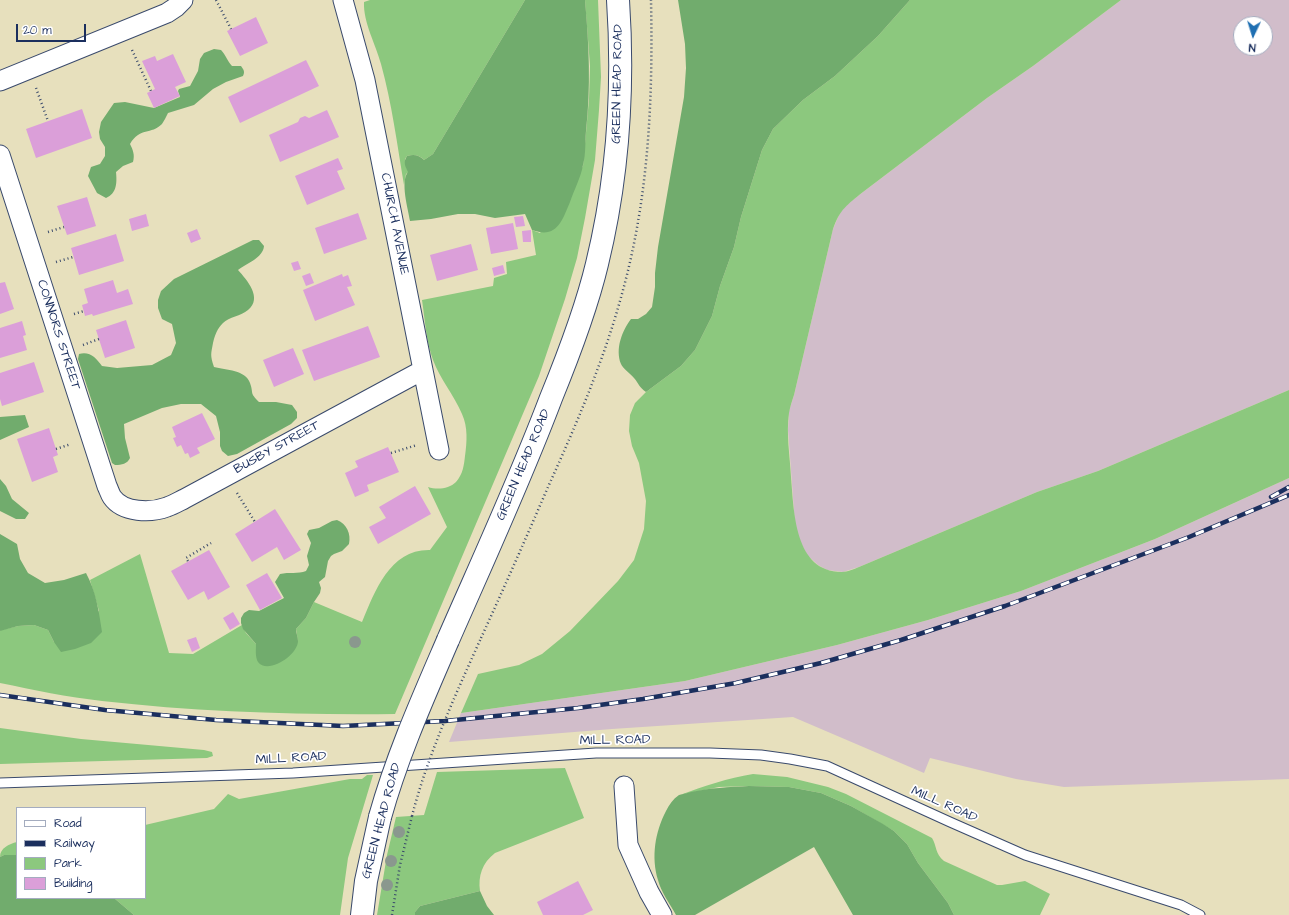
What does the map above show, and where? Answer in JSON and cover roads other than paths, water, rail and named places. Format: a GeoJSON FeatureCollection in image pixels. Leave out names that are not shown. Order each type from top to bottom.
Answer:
{"type":"FeatureCollection","features":[{"type":"Feature","properties":{"kind":"street"},"geometry":{"type":"LineString","coordinates":[[0,82],[167,12],[176,7],[183,0]]}},
{"type":"Feature","properties":{"kind":"street","name":"CHURCH AVENUE"},"geometry":{"type":"LineString","coordinates":[[343,0],[365,80],[437,445]]}},
{"type":"Feature","properties":{"kind":"street","name":"GREEN HEAD ROAD"},"geometry":{"type":"LineString","coordinates":[[362,915],[366,881],[387,791],[402,750],[448,640],[538,434],[579,327],[597,264],[605,228],[617,146],[620,108],[621,57],[618,0]]}},
{"type":"Feature","properties":{"kind":"street","name":"CONNORS STREET"},"geometry":{"type":"LineString","coordinates":[[0,156],[107,486],[112,497],[119,504],[127,508]]}},
{"type":"Feature","properties":{"kind":"street","name":"BUSBY STREET"},"geometry":{"type":"LineString","coordinates":[[127,508],[150,511],[166,507],[184,499],[423,370]]}},
{"type":"Feature","properties":{"kind":"street"},"geometry":{"type":"LineString","coordinates":[[624,786],[628,845],[649,892],[662,915]]}},
{"type":"Feature","properties":{"kind":"lane","name":"MILL ROAD"},"geometry":{"type":"LineString","coordinates":[[0,784],[293,772],[596,753],[710,753],[761,755],[827,766],[1025,855],[1181,905],[1200,915]]}},
{"type":"Feature","properties":{"kind":"railway"},"geometry":{"type":"LineString","coordinates":[[1271,497],[1289,487]]}},
{"type":"Feature","properties":{"kind":"railway"},"geometry":{"type":"LineString","coordinates":[[0,695],[105,710],[216,720],[343,726],[445,721],[578,708],[643,699],[736,683],[821,663],[901,640],[1005,606],[1189,537],[1289,495]]}}]}
